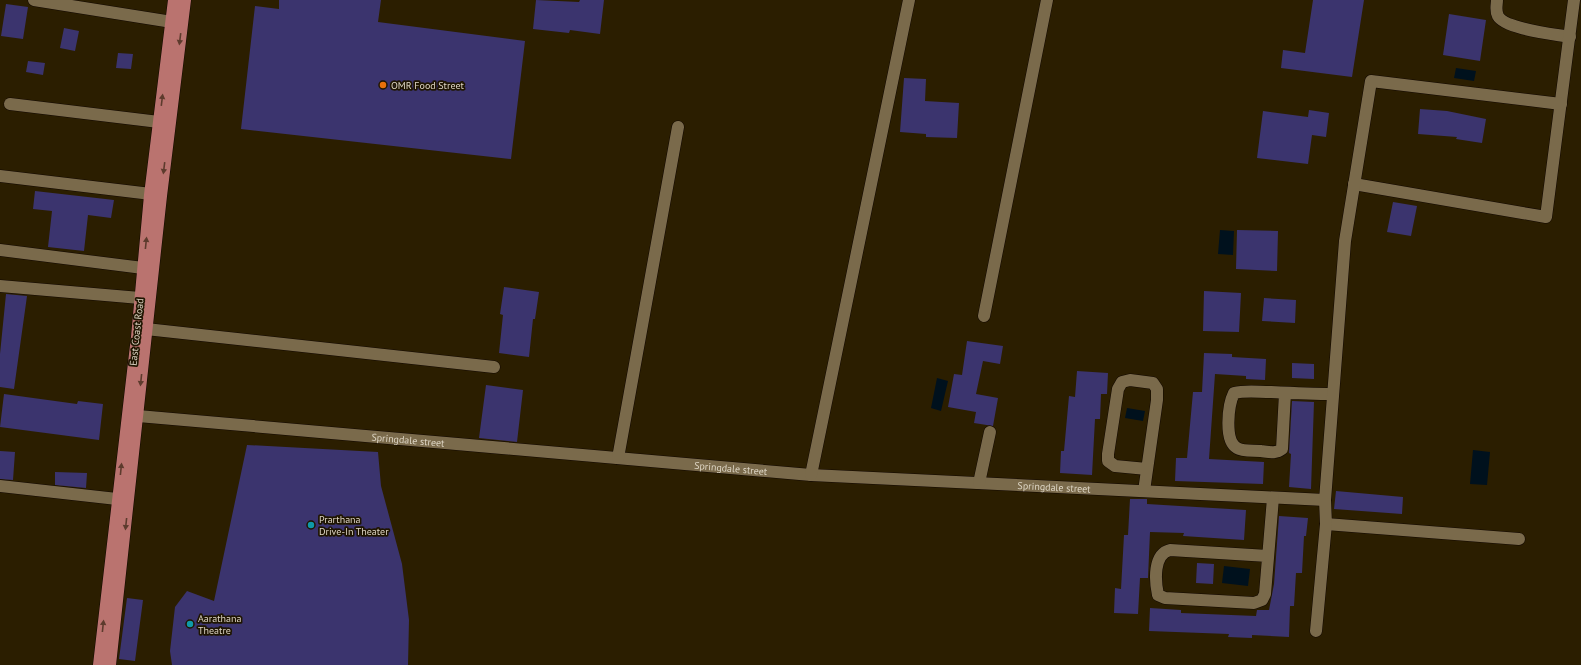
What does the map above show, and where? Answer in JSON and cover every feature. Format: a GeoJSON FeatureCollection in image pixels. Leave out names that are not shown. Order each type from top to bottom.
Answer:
{"type":"FeatureCollection","features":[{"type":"Feature","properties":{"kind":"main road","name":"East Coast Road"},"geometry":{"type":"LineString","coordinates":[[99,665],[140,298],[150,194],[174,0]]}},
{"type":"Feature","properties":{"kind":"main road","name":"East Coast Road"},"geometry":{"type":"LineString","coordinates":[[110,665],[138,416],[146,329],[185,0]]}},
{"type":"Feature","properties":{"kind":"street"},"geometry":{"type":"LineString","coordinates":[[34,0],[172,22]]}},
{"type":"Feature","properties":{"kind":"street"},"geometry":{"type":"LineString","coordinates":[[811,475],[909,0]]}},
{"type":"Feature","properties":{"kind":"street"},"geometry":{"type":"LineString","coordinates":[[984,316],[1047,0]]}},
{"type":"Feature","properties":{"kind":"street"},"geometry":{"type":"LineString","coordinates":[[1498,0],[1496,11],[1498,17],[1507,24],[1570,37]]}},
{"type":"Feature","properties":{"kind":"street"},"geometry":{"type":"LineString","coordinates":[[1354,184],[1546,217],[1562,104],[1574,0]]}},
{"type":"Feature","properties":{"kind":"street"},"geometry":{"type":"LineString","coordinates":[[1316,631],[1326,524],[1324,500],[1345,241],[1370,81],[1562,104]]}},
{"type":"Feature","properties":{"kind":"street"},"geometry":{"type":"LineString","coordinates":[[10,104],[159,122]]}},
{"type":"Feature","properties":{"kind":"street"},"geometry":{"type":"LineString","coordinates":[[618,458],[678,127]]}},
{"type":"Feature","properties":{"kind":"street"},"geometry":{"type":"LineString","coordinates":[[0,176],[150,194]]}},
{"type":"Feature","properties":{"kind":"street"},"geometry":{"type":"LineString","coordinates":[[0,250],[143,268]]}},
{"type":"Feature","properties":{"kind":"street"},"geometry":{"type":"LineString","coordinates":[[0,286],[140,298]]}},
{"type":"Feature","properties":{"kind":"street"},"geometry":{"type":"LineString","coordinates":[[146,329],[494,368]]}},
{"type":"Feature","properties":{"kind":"street"},"geometry":{"type":"LineString","coordinates":[[1144,491],[1157,400],[1156,389],[1153,383],[1130,380],[1122,382],[1118,388],[1108,461],[1115,466],[1147,469]]}},
{"type":"Feature","properties":{"kind":"street"},"geometry":{"type":"LineString","coordinates":[[1285,393],[1282,449],[1274,452],[1238,449],[1232,444],[1229,436],[1230,401],[1234,393],[1242,391],[1333,394]]}},
{"type":"Feature","properties":{"kind":"street","name":"Springdale street"},"geometry":{"type":"LineString","coordinates":[[138,416],[811,475],[1324,500]]}},
{"type":"Feature","properties":{"kind":"street"},"geometry":{"type":"LineString","coordinates":[[979,483],[990,432]]}},
{"type":"Feature","properties":{"kind":"street"},"geometry":{"type":"LineString","coordinates":[[0,486],[117,499]]}},
{"type":"Feature","properties":{"kind":"street"},"geometry":{"type":"LineString","coordinates":[[1268,556],[1170,550],[1163,552],[1158,558],[1156,588],[1158,595],[1165,598],[1254,603],[1262,600],[1265,594],[1273,498]]}},
{"type":"Feature","properties":{"kind":"street"},"geometry":{"type":"LineString","coordinates":[[1326,524],[1519,539]]}},
{"type":"Feature","properties":{"kind":"water"},"geometry":{"type":"Polygon","coordinates":[[[1456,68],[1476,71],[1474,81],[1454,78],[1456,68]]]}},
{"type":"Feature","properties":{"kind":"water"},"geometry":{"type":"Polygon","coordinates":[[[1220,230],[1234,231],[1233,255],[1218,254],[1220,230]]]}},
{"type":"Feature","properties":{"kind":"water"},"geometry":{"type":"Polygon","coordinates":[[[937,378],[948,381],[941,411],[931,408],[937,378]]]}},
{"type":"Feature","properties":{"kind":"water"},"geometry":{"type":"Polygon","coordinates":[[[1127,408],[1145,411],[1143,421],[1125,418],[1127,408]]]}},
{"type":"Feature","properties":{"kind":"water"},"geometry":{"type":"Polygon","coordinates":[[[1473,450],[1490,452],[1487,485],[1470,484],[1473,450]]]}},
{"type":"Feature","properties":{"kind":"water"},"geometry":{"type":"Polygon","coordinates":[[[1224,566],[1250,569],[1248,586],[1222,583],[1224,566]]]}},
{"type":"Feature","properties":{"kind":"building","name":"OMR Food Street"},"geometry":{"type":"Polygon","coordinates":[[[279,0],[381,0],[378,22],[525,41],[511,159],[241,129],[255,6],[279,9],[279,0]]]}},
{"type":"Feature","properties":{"kind":"building"},"geometry":{"type":"Polygon","coordinates":[[[536,0],[579,2],[580,0],[604,0],[600,34],[570,30],[569,33],[533,29],[536,0]]]}},
{"type":"Feature","properties":{"kind":"building"},"geometry":{"type":"Polygon","coordinates":[[[1313,0],[1364,0],[1352,77],[1281,68],[1283,50],[1305,53],[1313,0]]]}},
{"type":"Feature","properties":{"kind":"building"},"geometry":{"type":"Polygon","coordinates":[[[6,4],[28,7],[23,39],[1,36],[6,4]]]}},
{"type":"Feature","properties":{"kind":"building"},"geometry":{"type":"Polygon","coordinates":[[[1449,14],[1486,20],[1480,61],[1443,55],[1449,14]]]}},
{"type":"Feature","properties":{"kind":"building"},"geometry":{"type":"Polygon","coordinates":[[[64,28],[79,31],[75,51],[60,48],[64,28]]]}},
{"type":"Feature","properties":{"kind":"building"},"geometry":{"type":"Polygon","coordinates":[[[118,53],[133,54],[131,69],[116,68],[118,53]]]}},
{"type":"Feature","properties":{"kind":"building"},"geometry":{"type":"Polygon","coordinates":[[[28,61],[45,63],[43,75],[26,72],[28,61]]]}},
{"type":"Feature","properties":{"kind":"building"},"geometry":{"type":"Polygon","coordinates":[[[904,78],[926,79],[925,101],[959,103],[957,138],[926,137],[926,134],[900,132],[904,78]]]}},
{"type":"Feature","properties":{"kind":"building"},"geometry":{"type":"Polygon","coordinates":[[[1420,109],[1447,111],[1486,119],[1482,143],[1456,139],[1457,137],[1418,134],[1420,109]]]}},
{"type":"Feature","properties":{"kind":"building"},"geometry":{"type":"Polygon","coordinates":[[[1309,110],[1329,113],[1326,137],[1312,135],[1308,164],[1257,158],[1263,111],[1308,117],[1309,110]]]}},
{"type":"Feature","properties":{"kind":"building"},"geometry":{"type":"Polygon","coordinates":[[[35,191],[114,200],[111,218],[88,215],[84,251],[48,247],[52,211],[33,209],[35,191]]]}},
{"type":"Feature","properties":{"kind":"building"},"geometry":{"type":"Polygon","coordinates":[[[1393,202],[1417,206],[1411,236],[1387,232],[1393,202]]]}},
{"type":"Feature","properties":{"kind":"building"},"geometry":{"type":"Polygon","coordinates":[[[1237,230],[1278,231],[1277,271],[1236,269],[1237,230]]]}},
{"type":"Feature","properties":{"kind":"building"},"geometry":{"type":"Polygon","coordinates":[[[504,287],[539,292],[535,319],[533,319],[529,357],[499,353],[503,315],[500,314],[504,287]]]}},
{"type":"Feature","properties":{"kind":"building"},"geometry":{"type":"Polygon","coordinates":[[[1204,291],[1241,293],[1239,332],[1203,331],[1204,291]]]}},
{"type":"Feature","properties":{"kind":"building"},"geometry":{"type":"Polygon","coordinates":[[[6,294],[27,296],[14,389],[0,387],[0,354],[6,294]]]}},
{"type":"Feature","properties":{"kind":"building"},"geometry":{"type":"Polygon","coordinates":[[[1264,298],[1296,300],[1295,323],[1262,321],[1264,298]]]}},
{"type":"Feature","properties":{"kind":"building"},"geometry":{"type":"Polygon","coordinates":[[[967,341],[1003,346],[1000,364],[983,361],[976,394],[998,398],[993,426],[974,423],[976,412],[948,407],[954,374],[962,375],[967,341]]]}},
{"type":"Feature","properties":{"kind":"building"},"geometry":{"type":"Polygon","coordinates":[[[1204,353],[1232,354],[1232,357],[1266,359],[1265,380],[1246,379],[1246,376],[1215,374],[1209,459],[1264,462],[1263,484],[1175,481],[1176,458],[1187,458],[1193,392],[1202,392],[1204,353]]]}},
{"type":"Feature","properties":{"kind":"building"},"geometry":{"type":"Polygon","coordinates":[[[1292,363],[1314,364],[1314,379],[1292,378],[1292,363]]]}},
{"type":"Feature","properties":{"kind":"building"},"geometry":{"type":"Polygon","coordinates":[[[1077,371],[1108,373],[1107,394],[1101,394],[1100,419],[1095,419],[1092,475],[1060,473],[1061,451],[1064,451],[1069,396],[1075,397],[1077,371]]]}},
{"type":"Feature","properties":{"kind":"building"},"geometry":{"type":"Polygon","coordinates":[[[486,385],[523,390],[517,442],[479,438],[486,385]]]}},
{"type":"Feature","properties":{"kind":"building"},"geometry":{"type":"Polygon","coordinates":[[[4,394],[77,404],[78,401],[103,404],[99,440],[0,427],[4,394]]]}},
{"type":"Feature","properties":{"kind":"building"},"geometry":{"type":"Polygon","coordinates":[[[1292,401],[1314,402],[1311,489],[1289,487],[1292,401]]]}},
{"type":"Feature","properties":{"kind":"building","name":"Prarthana Drive-In Theater"},"geometry":{"type":"Polygon","coordinates":[[[247,445],[378,452],[381,486],[402,564],[409,620],[408,665],[172,665],[170,651],[175,607],[187,591],[214,601],[247,445]]]}},
{"type":"Feature","properties":{"kind":"building"},"geometry":{"type":"Polygon","coordinates":[[[0,451],[15,452],[13,480],[0,479],[0,451]]]}},
{"type":"Feature","properties":{"kind":"building"},"geometry":{"type":"Polygon","coordinates":[[[55,472],[87,473],[86,488],[55,485],[55,472]]]}},
{"type":"Feature","properties":{"kind":"building"},"geometry":{"type":"Polygon","coordinates":[[[1336,491],[1403,497],[1402,514],[1334,509],[1336,491]]]}},
{"type":"Feature","properties":{"kind":"building"},"geometry":{"type":"Polygon","coordinates":[[[1130,499],[1147,499],[1147,504],[1246,510],[1244,540],[1183,536],[1184,533],[1150,532],[1148,578],[1140,578],[1138,614],[1114,613],[1115,588],[1121,589],[1124,535],[1128,535],[1130,499]]]}},
{"type":"Feature","properties":{"kind":"building"},"geometry":{"type":"Polygon","coordinates":[[[1279,516],[1308,518],[1306,536],[1304,536],[1302,573],[1296,573],[1294,606],[1290,606],[1289,637],[1252,635],[1252,638],[1228,637],[1229,634],[1149,631],[1150,608],[1181,610],[1181,613],[1256,616],[1257,610],[1269,610],[1274,584],[1279,516]]]}},
{"type":"Feature","properties":{"kind":"building"},"geometry":{"type":"Polygon","coordinates":[[[1197,563],[1214,564],[1213,584],[1196,583],[1197,563]]]}},
{"type":"Feature","properties":{"kind":"building"},"geometry":{"type":"Polygon","coordinates":[[[127,598],[143,600],[135,661],[119,659],[127,598]]]}},
{"type":"Feature","properties":{"kind":"place","name":"OMR Food Street"},"geometry":{"type":"Point","coordinates":[383,85]}},
{"type":"Feature","properties":{"kind":"place","name":"Prarthana Drive-In Theater"},"geometry":{"type":"Point","coordinates":[311,525]}},
{"type":"Feature","properties":{"kind":"place","name":"Aarathana Theatre"},"geometry":{"type":"Point","coordinates":[190,624]}}]}
